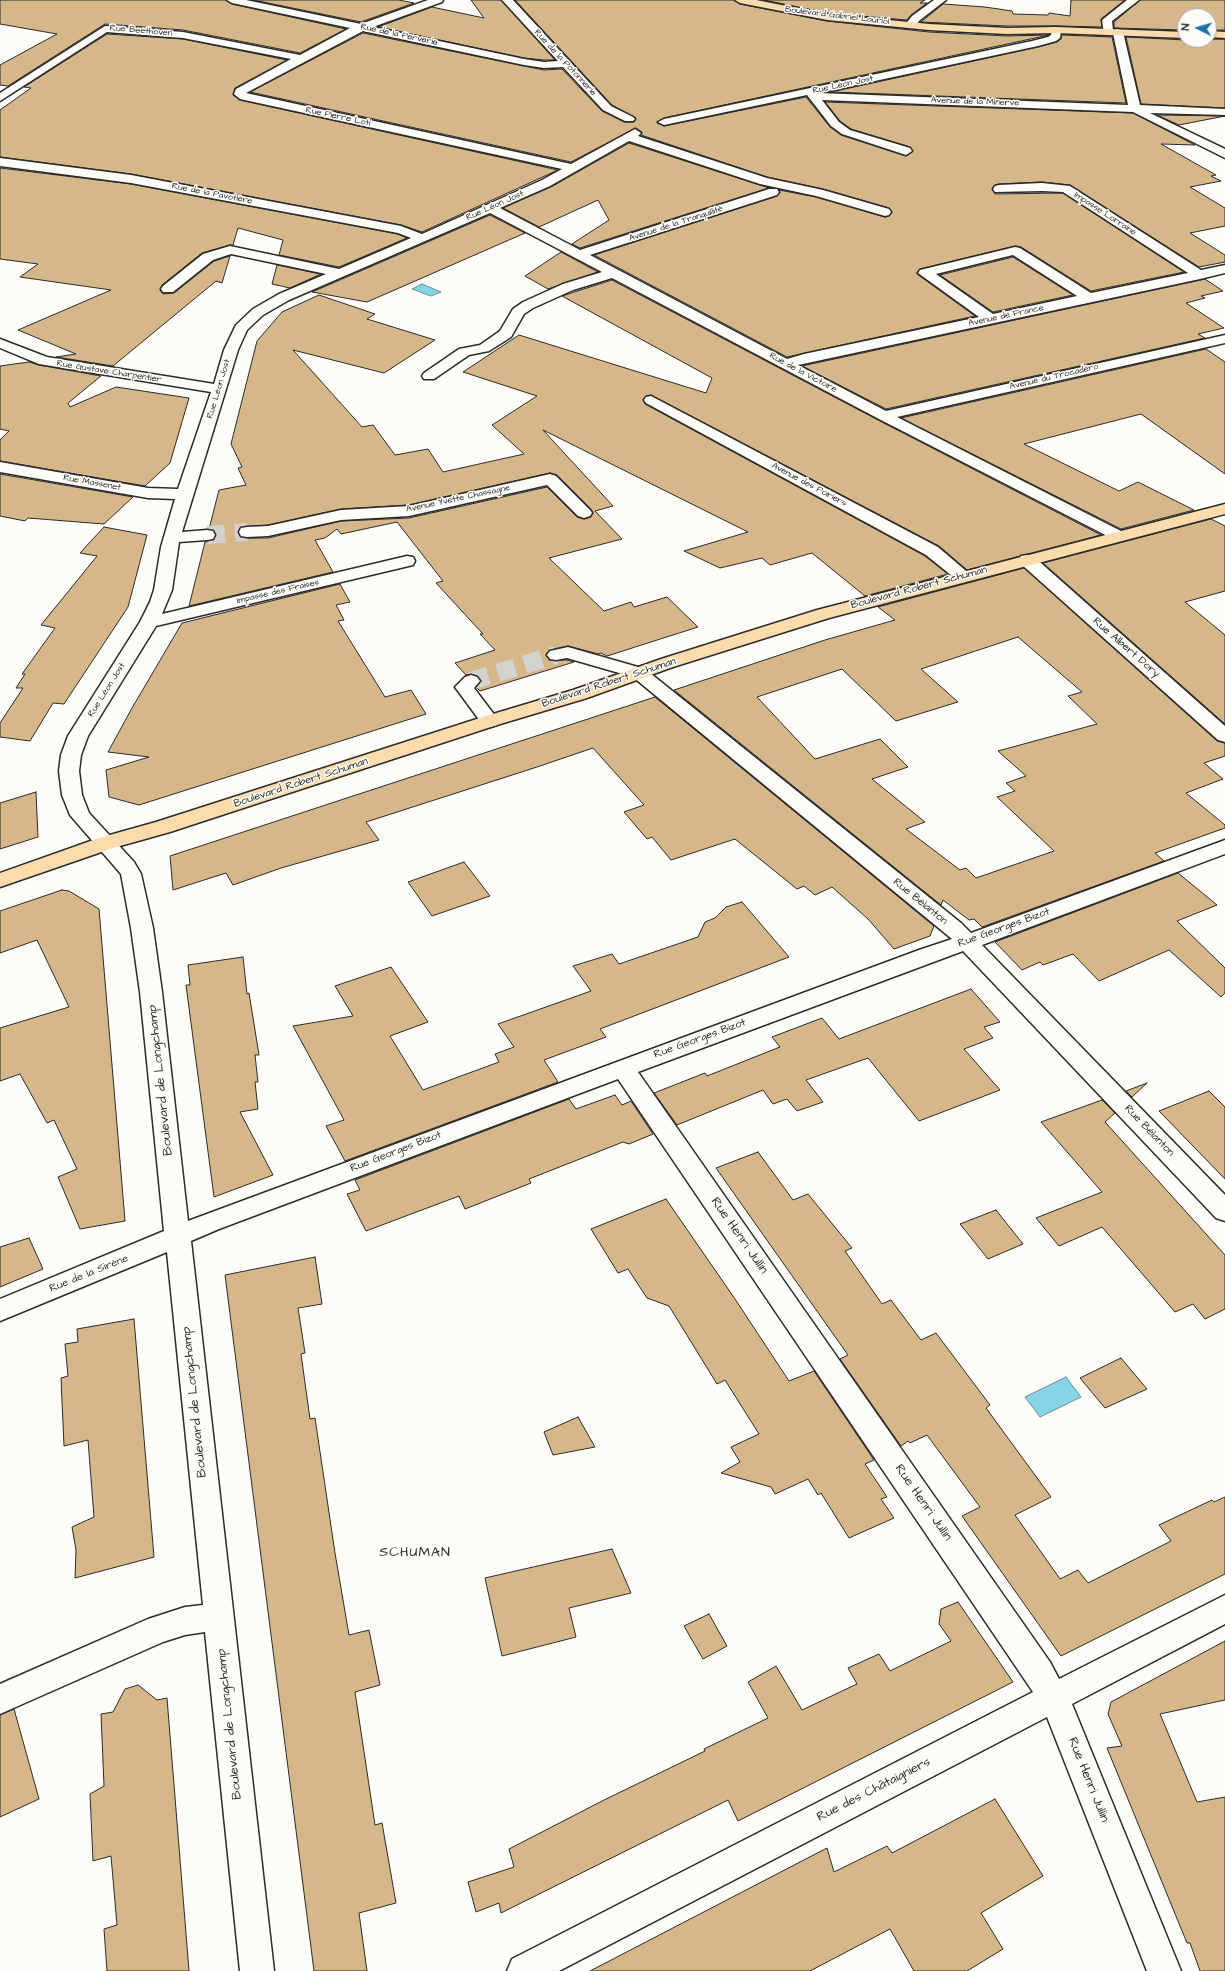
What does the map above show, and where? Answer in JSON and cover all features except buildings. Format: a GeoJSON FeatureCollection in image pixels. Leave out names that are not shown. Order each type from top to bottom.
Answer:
{"type":"FeatureCollection","features":[{"type":"Feature","properties":{"kind":"main road","name":"Boulevard Gabriel Lauriol"},"geometry":{"type":"LineString","coordinates":[[741,0],[821,16],[910,25],[1007,31],[1056,30],[1177,35]]}},
{"type":"Feature","properties":{"kind":"main road","name":"Boulevard Gabriel Lauriol"},"geometry":{"type":"LineString","coordinates":[[1113,32],[1133,30],[1177,32]]}},
{"type":"Feature","properties":{"kind":"main road","name":"Boulevard Robert Schuman"},"geometry":{"type":"LineString","coordinates":[[0,880],[106,843],[163,827],[490,721],[580,694],[639,673],[823,614],[1116,536],[1225,509]]}},
{"type":"Feature","properties":{"kind":"street","name":"Rue de la Perverie"},"geometry":{"type":"LineString","coordinates":[[232,0],[524,62],[544,65],[567,64]]}},
{"type":"Feature","properties":{"kind":"street","name":"Rue Pierre Loti"},"geometry":{"type":"LineString","coordinates":[[438,0],[362,27],[244,88],[240,91],[240,94],[244,97],[574,168]]}},
{"type":"Feature","properties":{"kind":"street","name":"Rue de la Potonnerie"},"geometry":{"type":"LineString","coordinates":[[507,0],[607,108],[634,118],[622,123],[622,127],[632,135]]}},
{"type":"Feature","properties":{"kind":"street"},"geometry":{"type":"LineString","coordinates":[[910,25],[916,18],[941,0]]}},
{"type":"Feature","properties":{"kind":"street"},"geometry":{"type":"LineString","coordinates":[[1134,0],[1107,20],[1113,32],[1136,108],[1144,115],[1225,154]]}},
{"type":"Feature","properties":{"kind":"street","name":"Rue Beethoven"},"geometry":{"type":"LineString","coordinates":[[0,98],[105,28],[183,35],[301,58]]}},
{"type":"Feature","properties":{"kind":"street"},"geometry":{"type":"LineString","coordinates":[[1021,47],[1033,38],[1034,30]]}},
{"type":"Feature","properties":{"kind":"street","name":"Rue Léon Jost"},"geometry":{"type":"LineString","coordinates":[[106,843],[80,815],[72,795],[69,771],[71,755],[78,736],[149,622],[163,590],[167,559],[184,494],[220,390],[235,339],[258,312],[284,297],[491,208],[574,168],[632,135],[1021,47],[1052,39],[1056,36],[1056,30]]}},
{"type":"Feature","properties":{"kind":"street"},"geometry":{"type":"LineString","coordinates":[[812,94],[835,124],[846,132],[906,151]]}},
{"type":"Feature","properties":{"kind":"street","name":"Avenue de la Minerve"},"geometry":{"type":"LineString","coordinates":[[812,94],[1225,112]]}},
{"type":"Feature","properties":{"kind":"street"},"geometry":{"type":"LineString","coordinates":[[652,118],[659,129]]}},
{"type":"Feature","properties":{"kind":"street"},"geometry":{"type":"LineString","coordinates":[[632,135],[764,182],[819,193],[885,212]]}},
{"type":"Feature","properties":{"kind":"street","name":"Rue de la Pavotière"},"geometry":{"type":"LineString","coordinates":[[0,162],[131,179],[394,228],[421,238]]}},
{"type":"Feature","properties":{"kind":"street","name":"Impasse Lorraine"},"geometry":{"type":"LineString","coordinates":[[999,189],[1042,186],[1066,189],[1200,275]]}},
{"type":"Feature","properties":{"kind":"street","name":"Avenue de la Tranquillité"},"geometry":{"type":"LineString","coordinates":[[578,255],[773,192]]}},
{"type":"Feature","properties":{"kind":"street","name":"Rue de la Victoire"},"geometry":{"type":"LineString","coordinates":[[491,208],[884,416],[1116,536]]}},
{"type":"Feature","properties":{"kind":"street"},"geometry":{"type":"LineString","coordinates":[[168,289],[208,257],[230,250],[339,273]]}},
{"type":"Feature","properties":{"kind":"street"},"geometry":{"type":"LineString","coordinates":[[991,319],[925,273],[1015,251],[1089,298]]}},
{"type":"Feature","properties":{"kind":"street","name":"Avenue de France"},"geometry":{"type":"LineString","coordinates":[[787,364],[804,358],[1225,270]]}},
{"type":"Feature","properties":{"kind":"street"},"geometry":{"type":"LineString","coordinates":[[429,376],[464,352],[484,348],[506,334],[518,312],[528,305],[568,287],[613,273]]}},
{"type":"Feature","properties":{"kind":"street","name":"Avenue du Trocadéro"},"geometry":{"type":"LineString","coordinates":[[884,416],[1225,338]]}},
{"type":"Feature","properties":{"kind":"street","name":"Rue Gustave Charpentier"},"geometry":{"type":"LineString","coordinates":[[0,343],[44,361],[220,390]]}},
{"type":"Feature","properties":{"kind":"street","name":"Avenue des Poiriers"},"geometry":{"type":"LineString","coordinates":[[651,400],[932,552],[963,576]]}},
{"type":"Feature","properties":{"kind":"street","name":"Rue Massenet"},"geometry":{"type":"LineString","coordinates":[[0,467],[148,492],[184,494]]}},
{"type":"Feature","properties":{"kind":"street","name":"Avenue Yvette Chassagne"},"geometry":{"type":"LineString","coordinates":[[246,532],[268,531],[342,515],[409,511],[550,479],[584,513]]}},
{"type":"Feature","properties":{"kind":"street"},"geometry":{"type":"LineString","coordinates":[[172,537],[207,535]]}},
{"type":"Feature","properties":{"kind":"street","name":"Rue Albert Dory"},"geometry":{"type":"LineString","coordinates":[[1027,560],[1225,736]]}},
{"type":"Feature","properties":{"kind":"street","name":"Impasse des Fraises"},"geometry":{"type":"LineString","coordinates":[[149,622],[407,561]]}},
{"type":"Feature","properties":{"kind":"street"},"geometry":{"type":"LineString","coordinates":[[556,655],[568,652],[639,673]]}},
{"type":"Feature","properties":{"kind":"street","name":"Rue Bélanton"},"geometry":{"type":"LineString","coordinates":[[639,673],[953,928],[1225,1211]]}},
{"type":"Feature","properties":{"kind":"street"},"geometry":{"type":"LineString","coordinates":[[471,681],[464,687],[490,721]]}},
{"type":"Feature","properties":{"kind":"street","name":"Boulevard de Longchamp"},"geometry":{"type":"LineString","coordinates":[[106,843],[127,867],[131,874],[142,928],[152,1000],[257,1971]]}},
{"type":"Feature","properties":{"kind":"street","name":"Rue Georges Bizot"},"geometry":{"type":"LineString","coordinates":[[177,1237],[210,1222],[623,1068],[927,955],[967,942],[1225,847]]}},
{"type":"Feature","properties":{"kind":"street","name":"Rue Henri Jullin"},"geometry":{"type":"LineString","coordinates":[[623,1068],[1039,1672],[1065,1723],[1164,1971]]}},
{"type":"Feature","properties":{"kind":"street","name":"Rue de la Sirène"},"geometry":{"type":"LineString","coordinates":[[0,1310],[177,1237]]}},
{"type":"Feature","properties":{"kind":"street","name":"Rue des Châtaigniers"},"geometry":{"type":"LineString","coordinates":[[524,1971],[1225,1609]]}},
{"type":"Feature","properties":{"kind":"street"},"geometry":{"type":"LineString","coordinates":[[0,1699],[159,1629],[185,1621],[218,1616]]}},
{"type":"Feature","properties":{"kind":"water"},"geometry":{"type":"Polygon","coordinates":[[[422,284],[441,292],[431,296],[412,289],[422,284]]]}},
{"type":"Feature","properties":{"kind":"water"},"geometry":{"type":"Polygon","coordinates":[[[1066,1377],[1081,1397],[1040,1417],[1025,1397],[1066,1377]]]}},
{"type":"Feature","properties":{"kind":"tunnel"},"geometry":{"type":"LineString","coordinates":[[207,535],[247,532]]}},
{"type":"Feature","properties":{"kind":"tunnel"},"geometry":{"type":"LineString","coordinates":[[471,681],[556,655]]}},
{"type":"Feature","properties":{"kind":"district","name":"SCHUMAN"},"geometry":{"type":"Point","coordinates":[415,1553]}}]}
